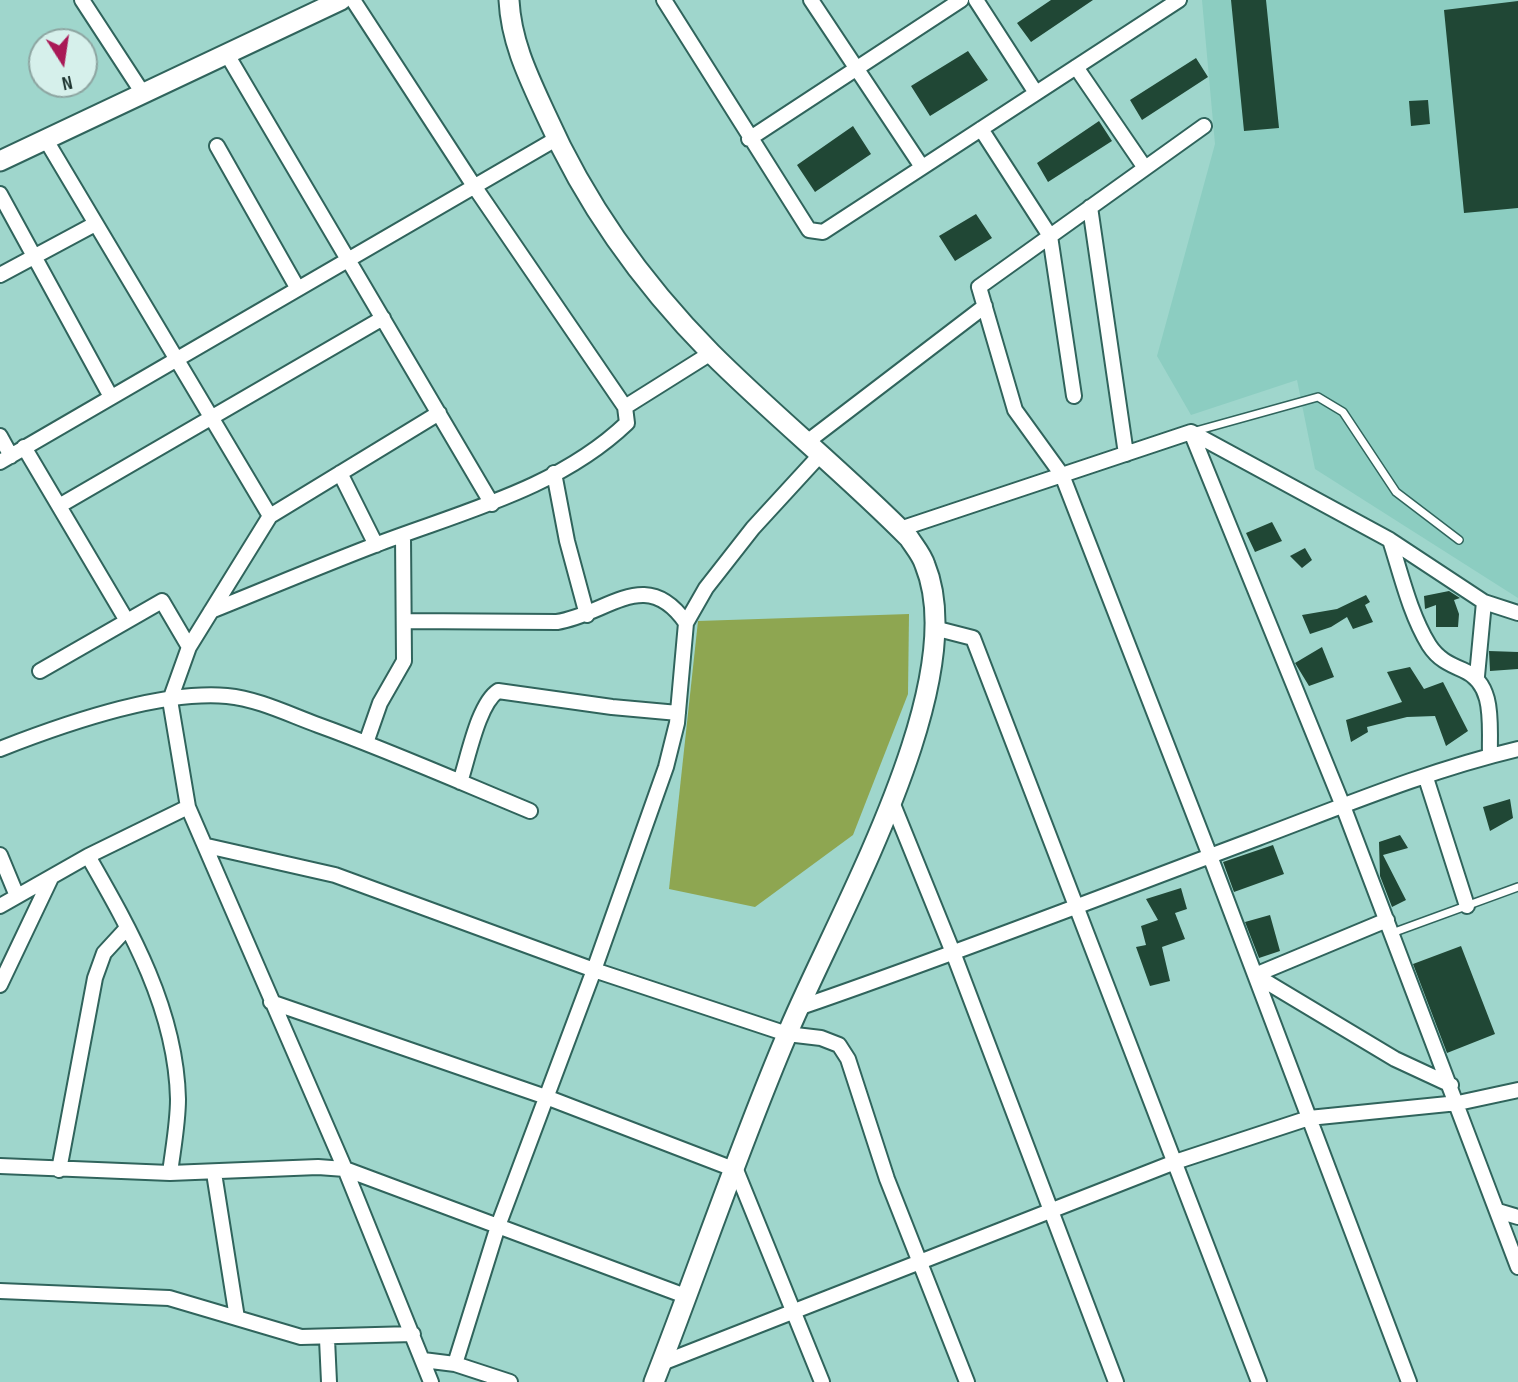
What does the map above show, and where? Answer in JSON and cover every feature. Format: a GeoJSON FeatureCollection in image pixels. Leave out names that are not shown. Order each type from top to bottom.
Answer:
{"type":"FeatureCollection","features":[{"type":"Feature","properties":{"kind":"street"},"geometry":{"type":"LineString","coordinates":[[82,0],[144,95]]}},
{"type":"Feature","properties":{"kind":"street"},"geometry":{"type":"LineString","coordinates":[[0,162],[341,0]]}},
{"type":"Feature","properties":{"kind":"street"},"geometry":{"type":"LineString","coordinates":[[211,611],[376,545],[492,504],[605,444],[626,423],[625,407],[474,186],[353,0]]}},
{"type":"Feature","properties":{"kind":"street"},"geometry":{"type":"LineString","coordinates":[[509,0],[513,34],[522,63],[556,139],[621,246],[664,302],[711,353],[900,529],[925,565],[934,601],[929,675],[892,802],[787,1034],[654,1382]]}},
{"type":"Feature","properties":{"kind":"street"},"geometry":{"type":"LineString","coordinates":[[664,0],[749,139],[809,230],[823,232],[1179,0]]}},
{"type":"Feature","properties":{"kind":"street"},"geometry":{"type":"LineString","coordinates":[[811,0],[922,167]]}},
{"type":"Feature","properties":{"kind":"street"},"geometry":{"type":"LineString","coordinates":[[749,139],[961,0]]}},
{"type":"Feature","properties":{"kind":"street"},"geometry":{"type":"LineString","coordinates":[[976,0],[1036,93]]}},
{"type":"Feature","properties":{"kind":"street"},"geometry":{"type":"LineString","coordinates":[[228,56],[492,504]]}},
{"type":"Feature","properties":{"kind":"street"},"geometry":{"type":"LineString","coordinates":[[1076,67],[1145,168]]}},
{"type":"Feature","properties":{"kind":"street"},"geometry":{"type":"LineString","coordinates":[[1204,126],[979,287],[1015,410],[1062,475],[1409,1382]]}},
{"type":"Feature","properties":{"kind":"street"},"geometry":{"type":"LineString","coordinates":[[981,129],[1049,236],[1074,396]]}},
{"type":"Feature","properties":{"kind":"street"},"geometry":{"type":"LineString","coordinates":[[0,436],[5,459],[556,139]]}},
{"type":"Feature","properties":{"kind":"street"},"geometry":{"type":"LineString","coordinates":[[46,140],[270,516]]}},
{"type":"Feature","properties":{"kind":"street"},"geometry":{"type":"LineString","coordinates":[[217,146],[298,289]]}},
{"type":"Feature","properties":{"kind":"street"},"geometry":{"type":"LineString","coordinates":[[0,194],[111,397]]}},
{"type":"Feature","properties":{"kind":"street"},"geometry":{"type":"LineString","coordinates":[[1090,207],[1126,454]]}},
{"type":"Feature","properties":{"kind":"street"},"geometry":{"type":"LineString","coordinates":[[0,275],[95,224]]}},
{"type":"Feature","properties":{"kind":"street"},"geometry":{"type":"LineString","coordinates":[[454,1364],[498,1226],[594,970],[666,767],[678,713],[686,623],[706,588],[814,448],[985,306]]}},
{"type":"Feature","properties":{"kind":"street"},"geometry":{"type":"LineString","coordinates":[[59,506],[383,318]]}},
{"type":"Feature","properties":{"kind":"street"},"geometry":{"type":"LineString","coordinates":[[625,407],[711,353]]}},
{"type":"Feature","properties":{"kind":"street"},"geometry":{"type":"LineString","coordinates":[[430,1382],[345,1170],[188,807],[170,701],[189,647],[270,516],[439,413]]}},
{"type":"Feature","properties":{"kind":"street"},"geometry":{"type":"LineString","coordinates":[[1191,432],[1390,926],[1518,1267]]}},
{"type":"Feature","properties":{"kind":"street"},"geometry":{"type":"LineString","coordinates":[[900,529],[1191,432],[1390,540],[1484,602],[1518,613]]}},
{"type":"Feature","properties":{"kind":"street"},"geometry":{"type":"LineString","coordinates":[[24,447],[127,621]]}},
{"type":"Feature","properties":{"kind":"street"},"geometry":{"type":"LineString","coordinates":[[554,473],[567,541],[587,615]]}},
{"type":"Feature","properties":{"kind":"street"},"geometry":{"type":"LineString","coordinates":[[340,474],[376,545]]}},
{"type":"Feature","properties":{"kind":"street"},"geometry":{"type":"LineString","coordinates":[[366,743],[380,703],[404,661],[402,536]]}},
{"type":"Feature","properties":{"kind":"street"},"geometry":{"type":"LineString","coordinates":[[1390,540],[1414,613],[1430,646],[1442,661],[1477,676],[1486,691],[1490,755]]}},
{"type":"Feature","properties":{"kind":"street"},"geometry":{"type":"LineString","coordinates":[[405,621],[557,622],[587,615],[642,593],[661,598],[675,607],[686,623]]}},
{"type":"Feature","properties":{"kind":"street"},"geometry":{"type":"LineString","coordinates":[[40,671],[162,601],[189,647]]}},
{"type":"Feature","properties":{"kind":"street"},"geometry":{"type":"LineString","coordinates":[[1477,676],[1484,602]]}},
{"type":"Feature","properties":{"kind":"street"},"geometry":{"type":"LineString","coordinates":[[934,628],[973,638],[1259,1382]]}},
{"type":"Feature","properties":{"kind":"street"},"geometry":{"type":"LineString","coordinates":[[460,782],[482,713],[491,696],[498,691],[678,713]]}},
{"type":"Feature","properties":{"kind":"street"},"geometry":{"type":"LineString","coordinates":[[0,749],[89,718],[170,701],[224,696],[249,699],[366,743],[530,811]]}},
{"type":"Feature","properties":{"kind":"street"},"geometry":{"type":"LineString","coordinates":[[801,1007],[954,955],[1343,806],[1490,755],[1518,749]]}},
{"type":"Feature","properties":{"kind":"street"},"geometry":{"type":"LineString","coordinates":[[1426,778],[1467,906]]}},
{"type":"Feature","properties":{"kind":"street"},"geometry":{"type":"LineString","coordinates":[[892,802],[954,955],[1116,1382]]}},
{"type":"Feature","properties":{"kind":"street"},"geometry":{"type":"LineString","coordinates":[[0,906],[88,856],[188,807]]}},
{"type":"Feature","properties":{"kind":"street"},"geometry":{"type":"LineString","coordinates":[[207,846],[335,875],[594,970],[787,1034],[821,1038],[839,1045],[848,1059],[887,1179],[967,1382]]}},
{"type":"Feature","properties":{"kind":"street"},"geometry":{"type":"LineString","coordinates":[[0,855],[17,897]]}},
{"type":"Feature","properties":{"kind":"street"},"geometry":{"type":"LineString","coordinates":[[88,856],[127,928],[158,995],[172,1037],[178,1103],[170,1173]]}},
{"type":"Feature","properties":{"kind":"street"},"geometry":{"type":"LineString","coordinates":[[0,985],[51,878]]}},
{"type":"Feature","properties":{"kind":"street"},"geometry":{"type":"LineString","coordinates":[[1255,975],[1390,926]]}},
{"type":"Feature","properties":{"kind":"street"},"geometry":{"type":"LineString","coordinates":[[59,1170],[100,959],[108,946],[127,928]]}},
{"type":"Feature","properties":{"kind":"street"},"geometry":{"type":"LineString","coordinates":[[1255,975],[1395,1059],[1451,1085]]}},
{"type":"Feature","properties":{"kind":"street"},"geometry":{"type":"LineString","coordinates":[[271,1002],[546,1097],[736,1170],[796,1312],[822,1382]]}},
{"type":"Feature","properties":{"kind":"street"},"geometry":{"type":"LineString","coordinates":[[662,1363],[1175,1162],[1309,1118],[1458,1103],[1518,1090]]}},
{"type":"Feature","properties":{"kind":"street"},"geometry":{"type":"LineString","coordinates":[[0,1166],[170,1173],[318,1167],[345,1170],[688,1297]]}},
{"type":"Feature","properties":{"kind":"street"},"geometry":{"type":"LineString","coordinates":[[214,1172],[237,1318]]}},
{"type":"Feature","properties":{"kind":"street"},"geometry":{"type":"LineString","coordinates":[[1497,1211],[1518,1217]]}},
{"type":"Feature","properties":{"kind":"street"},"geometry":{"type":"LineString","coordinates":[[0,1291],[169,1298],[301,1337],[327,1339],[413,1334]]}},
{"type":"Feature","properties":{"kind":"street"},"geometry":{"type":"LineString","coordinates":[[327,1339],[330,1382]]}},
{"type":"Feature","properties":{"kind":"street"},"geometry":{"type":"LineString","coordinates":[[423,1360],[454,1364],[510,1382]]}},
{"type":"Feature","properties":{"kind":"lane"},"geometry":{"type":"LineString","coordinates":[[1191,432],[1318,397],[1343,412],[1396,492],[1459,540]]}},
{"type":"Feature","properties":{"kind":"lane"},"geometry":{"type":"LineString","coordinates":[[1390,926],[1467,906],[1518,887]]}},
{"type":"Feature","properties":{"kind":"shaded area"},"geometry":{"type":"Polygon","coordinates":[[[1202,0],[1518,0],[1518,598],[1315,469],[1297,380],[1191,415],[1157,356],[1215,144],[1202,0]]]}},
{"type":"Feature","properties":{"kind":"green space"},"geometry":{"type":"Polygon","coordinates":[[[909,614],[908,694],[853,835],[755,907],[669,889],[698,621],[909,614]]]}},
{"type":"Feature","properties":{"kind":"building"},"geometry":{"type":"Polygon","coordinates":[[[1051,0],[1093,0],[1031,42],[1017,23],[1051,0]]]}},
{"type":"Feature","properties":{"kind":"building"},"geometry":{"type":"Polygon","coordinates":[[[1231,0],[1266,0],[1279,128],[1244,131],[1231,0]]]}},
{"type":"Feature","properties":{"kind":"building"},"geometry":{"type":"Polygon","coordinates":[[[1518,1],[1518,208],[1464,213],[1444,10],[1518,1]]]}},
{"type":"Feature","properties":{"kind":"building"},"geometry":{"type":"Polygon","coordinates":[[[968,51],[988,80],[930,116],[911,86],[968,51]]]}},
{"type":"Feature","properties":{"kind":"building"},"geometry":{"type":"Polygon","coordinates":[[[1196,58],[1208,77],[1142,120],[1130,100],[1196,58]]]}},
{"type":"Feature","properties":{"kind":"building"},"geometry":{"type":"Polygon","coordinates":[[[1428,100],[1430,124],[1411,126],[1409,101],[1428,100]]]}},
{"type":"Feature","properties":{"kind":"building"},"geometry":{"type":"Polygon","coordinates":[[[1099,121],[1112,141],[1048,182],[1037,163],[1099,121]]]}},
{"type":"Feature","properties":{"kind":"building"},"geometry":{"type":"Polygon","coordinates":[[[853,126],[871,154],[815,192],[797,165],[853,126]]]}},
{"type":"Feature","properties":{"kind":"building"},"geometry":{"type":"Polygon","coordinates":[[[976,214],[992,238],[955,261],[939,236],[976,214]]]}},
{"type":"Feature","properties":{"kind":"building"},"geometry":{"type":"Polygon","coordinates":[[[1272,522],[1282,541],[1255,552],[1246,533],[1272,522]]]}},
{"type":"Feature","properties":{"kind":"building"},"geometry":{"type":"Polygon","coordinates":[[[1305,548],[1312,560],[1302,568],[1290,556],[1305,548]]]}},
{"type":"Feature","properties":{"kind":"building"},"geometry":{"type":"Polygon","coordinates":[[[1449,591],[1460,598],[1454,600],[1459,614],[1458,627],[1436,627],[1436,605],[1425,609],[1424,596],[1449,591]]]}},
{"type":"Feature","properties":{"kind":"building"},"geometry":{"type":"Polygon","coordinates":[[[1366,595],[1370,602],[1365,605],[1373,622],[1353,629],[1347,617],[1331,627],[1310,634],[1302,615],[1337,609],[1366,595]]]}},
{"type":"Feature","properties":{"kind":"building"},"geometry":{"type":"Polygon","coordinates":[[[1322,647],[1334,677],[1309,686],[1295,663],[1322,647]]]}},
{"type":"Feature","properties":{"kind":"building"},"geometry":{"type":"Polygon","coordinates":[[[1489,651],[1518,652],[1518,669],[1490,671],[1489,651]]]}},
{"type":"Feature","properties":{"kind":"building"},"geometry":{"type":"Polygon","coordinates":[[[1410,667],[1424,689],[1443,682],[1468,731],[1446,746],[1435,716],[1407,717],[1367,727],[1368,732],[1351,742],[1346,720],[1402,702],[1387,672],[1410,667]]]}},
{"type":"Feature","properties":{"kind":"building"},"geometry":{"type":"Polygon","coordinates":[[[1510,799],[1513,818],[1490,831],[1483,807],[1510,799]]]}},
{"type":"Feature","properties":{"kind":"building"},"geometry":{"type":"Polygon","coordinates":[[[1400,835],[1408,848],[1383,855],[1406,900],[1392,907],[1380,876],[1379,842],[1400,835]]]}},
{"type":"Feature","properties":{"kind":"building"},"geometry":{"type":"Polygon","coordinates":[[[1273,845],[1284,874],[1234,892],[1223,862],[1273,845]]]}},
{"type":"Feature","properties":{"kind":"building"},"geometry":{"type":"Polygon","coordinates":[[[1181,888],[1187,909],[1175,913],[1185,939],[1162,947],[1170,981],[1150,986],[1136,947],[1146,945],[1141,926],[1158,920],[1146,899],[1181,888]]]}},
{"type":"Feature","properties":{"kind":"building"},"geometry":{"type":"Polygon","coordinates":[[[1270,915],[1280,951],[1259,958],[1245,922],[1270,915]]]}},
{"type":"Feature","properties":{"kind":"building"},"geometry":{"type":"Polygon","coordinates":[[[1461,946],[1495,1034],[1447,1053],[1413,964],[1461,946]]]}}]}
